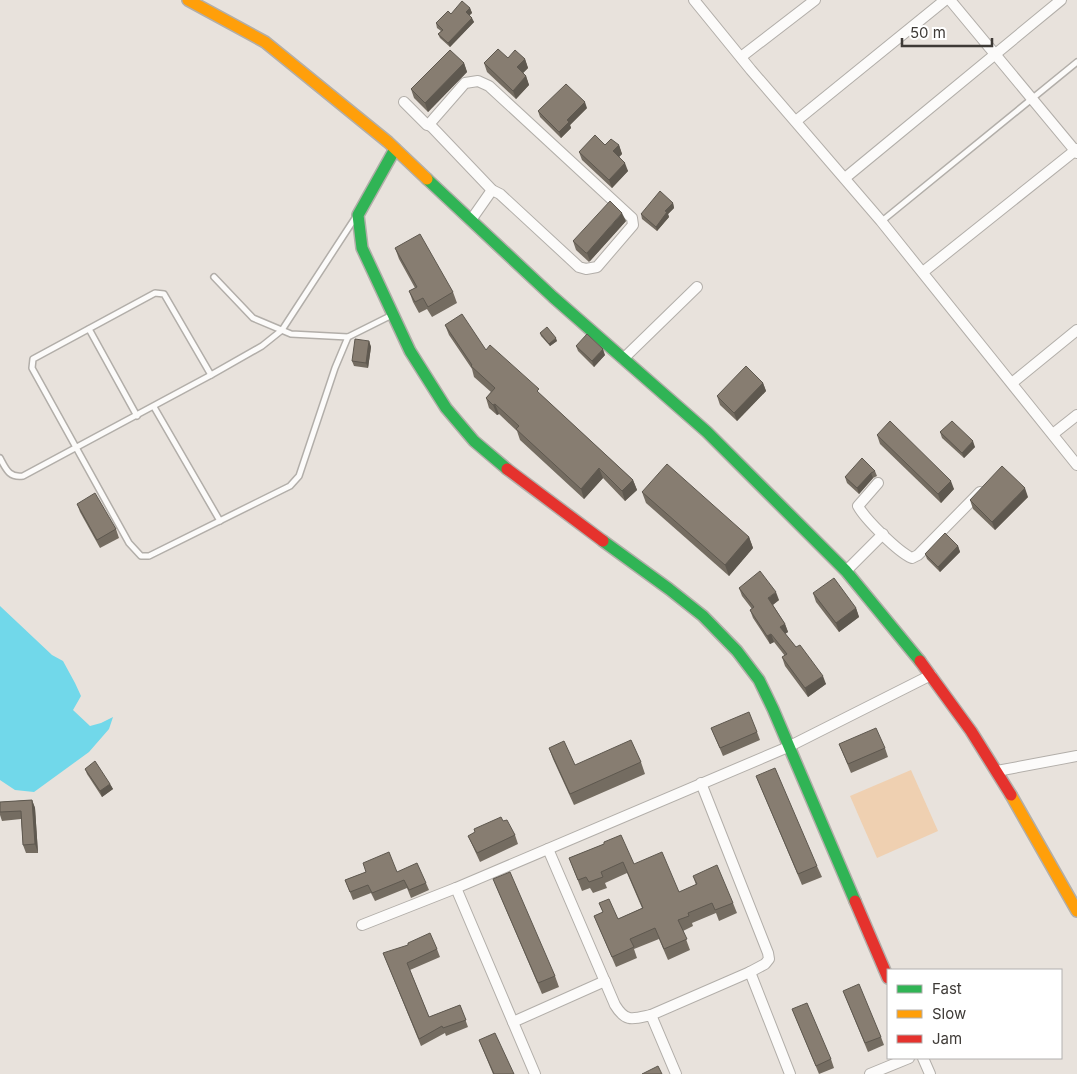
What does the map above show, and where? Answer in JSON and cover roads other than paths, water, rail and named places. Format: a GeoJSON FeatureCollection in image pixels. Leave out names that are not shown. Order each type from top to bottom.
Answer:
{"type":"FeatureCollection","features":[{"type":"Feature","properties":{"kind":"street"},"geometry":{"type":"LineString","coordinates":[[188,0],[265,42],[396,149],[553,297],[707,432],[846,571],[931,675],[997,771],[1077,911]]}},
{"type":"Feature","properties":{"kind":"street"},"geometry":{"type":"LineString","coordinates":[[694,0],[881,221],[1077,465]]}},
{"type":"Feature","properties":{"kind":"street"},"geometry":{"type":"LineString","coordinates":[[741,57],[815,0]]}},
{"type":"Feature","properties":{"kind":"street"},"geometry":{"type":"LineString","coordinates":[[796,121],[945,0]]}},
{"type":"Feature","properties":{"kind":"street"},"geometry":{"type":"LineString","coordinates":[[923,272],[1076,151],[950,0]]}},
{"type":"Feature","properties":{"kind":"street"},"geometry":{"type":"LineString","coordinates":[[845,178],[1061,0]]}},
{"type":"Feature","properties":{"kind":"street"},"geometry":{"type":"LineString","coordinates":[[404,102],[427,125],[431,126],[492,190],[500,194],[579,267],[586,269],[597,267],[633,225],[632,218],[489,86],[483,83],[466,84],[431,122],[431,126]]}},
{"type":"Feature","properties":{"kind":"street"},"geometry":{"type":"LineString","coordinates":[[396,149],[358,214],[362,248],[410,351],[446,408],[474,441],[546,500],[669,589],[703,616],[737,651],[759,680],[887,976]]}},
{"type":"Feature","properties":{"kind":"street"},"geometry":{"type":"LineString","coordinates":[[471,220],[492,190]]}},
{"type":"Feature","properties":{"kind":"street"},"geometry":{"type":"LineString","coordinates":[[623,359],[697,287]]}},
{"type":"Feature","properties":{"kind":"street"},"geometry":{"type":"LineString","coordinates":[[1012,383],[1077,330]]}},
{"type":"Feature","properties":{"kind":"street"},"geometry":{"type":"LineString","coordinates":[[1053,434],[1077,415]]}},
{"type":"Feature","properties":{"kind":"street"},"geometry":{"type":"LineString","coordinates":[[878,483],[858,506],[883,534],[906,556],[912,558],[918,555],[985,487]]}},
{"type":"Feature","properties":{"kind":"street"},"geometry":{"type":"LineString","coordinates":[[846,571],[883,534]]}},
{"type":"Feature","properties":{"kind":"street"},"geometry":{"type":"LineString","coordinates":[[362,925],[456,888],[788,747],[931,675]]}},
{"type":"Feature","properties":{"kind":"street"},"geometry":{"type":"LineString","coordinates":[[997,771],[1077,756]]}},
{"type":"Feature","properties":{"kind":"street"},"geometry":{"type":"LineString","coordinates":[[548,848],[605,981],[622,1015],[632,1019],[651,1015],[750,972],[765,964],[769,959],[701,783]]}},
{"type":"Feature","properties":{"kind":"street"},"geometry":{"type":"LineString","coordinates":[[456,888],[535,1074]]}},
{"type":"Feature","properties":{"kind":"street"},"geometry":{"type":"LineString","coordinates":[[750,972],[790,1074]]}},
{"type":"Feature","properties":{"kind":"street"},"geometry":{"type":"LineString","coordinates":[[513,1022],[605,981]]}},
{"type":"Feature","properties":{"kind":"street"},"geometry":{"type":"LineString","coordinates":[[651,1015],[676,1074]]}},
{"type":"Feature","properties":{"kind":"street"},"geometry":{"type":"LineString","coordinates":[[870,1074],[907,1059]]}},
{"type":"Feature","properties":{"kind":"street"},"geometry":{"type":"LineString","coordinates":[[923,1059],[930,1074]]}},
{"type":"Feature","properties":{"kind":"lane"},"geometry":{"type":"LineString","coordinates":[[881,221],[1077,62]]}},
{"type":"Feature","properties":{"kind":"lane"},"geometry":{"type":"LineString","coordinates":[[0,458],[9,474],[16,477],[23,476],[154,407],[262,346],[282,330],[358,214]]}},
{"type":"Feature","properties":{"kind":"lane"},"geometry":{"type":"LineString","coordinates":[[214,277],[253,318],[290,334],[348,337],[392,314]]}},
{"type":"Feature","properties":{"kind":"lane"},"geometry":{"type":"LineString","coordinates":[[211,375],[164,294],[156,293],[33,359],[32,368],[129,543],[141,556],[149,556],[290,486],[299,476],[335,368],[348,337]]}},
{"type":"Feature","properties":{"kind":"lane"},"geometry":{"type":"LineString","coordinates":[[89,329],[137,416]]}},
{"type":"Feature","properties":{"kind":"lane"},"geometry":{"type":"LineString","coordinates":[[154,407],[220,521]]}},
{"type":"Feature","properties":{"kind":"water"},"geometry":{"type":"Polygon","coordinates":[[[0,606],[52,655],[63,661],[81,696],[73,710],[90,726],[113,717],[109,729],[89,752],[34,792],[15,790],[0,780],[0,606]]]}}]}
